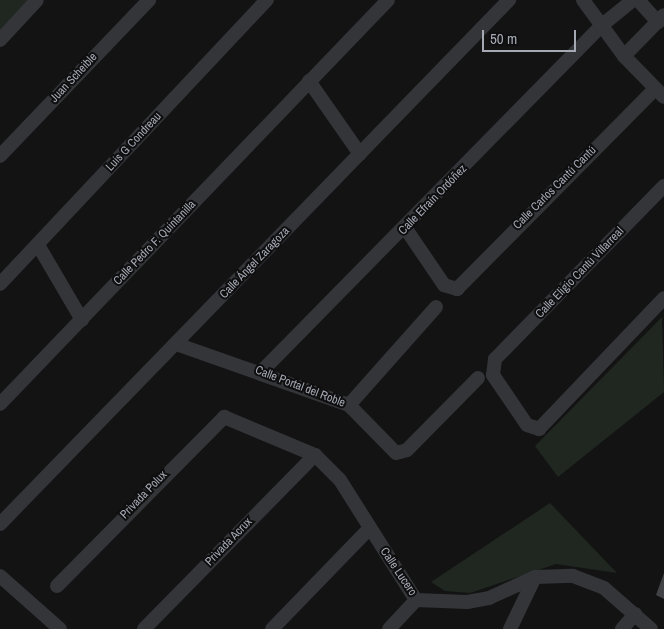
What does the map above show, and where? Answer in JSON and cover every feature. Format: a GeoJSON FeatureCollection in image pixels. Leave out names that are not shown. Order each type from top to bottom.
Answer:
{"type":"FeatureCollection","features":[{"type":"Feature","properties":{"kind":"street"},"geometry":{"type":"LineString","coordinates":[[0,40],[37,0]]}},
{"type":"Feature","properties":{"kind":"street","name":"Juan Scheible"},"geometry":{"type":"LineString","coordinates":[[0,156],[149,0]]}},
{"type":"Feature","properties":{"kind":"street","name":"Calle Pedro F. Quintanilla"},"geometry":{"type":"LineString","coordinates":[[0,404],[388,0]]}},
{"type":"Feature","properties":{"kind":"street","name":"Calle Ángel Zaragoza"},"geometry":{"type":"LineString","coordinates":[[0,524],[508,0]]}},
{"type":"Feature","properties":{"kind":"street"},"geometry":{"type":"LineString","coordinates":[[582,0],[624,56],[660,93]]}},
{"type":"Feature","properties":{"kind":"street","name":"Calle Efraín Ordóñez"},"geometry":{"type":"LineString","coordinates":[[262,371],[406,229],[601,26],[633,0]]}},
{"type":"Feature","properties":{"kind":"street"},"geometry":{"type":"LineString","coordinates":[[624,56],[661,18],[638,0]]}},
{"type":"Feature","properties":{"kind":"street","name":"Luis G Condreau"},"geometry":{"type":"LineString","coordinates":[[0,284],[263,2]]}},
{"type":"Feature","properties":{"kind":"street"},"geometry":{"type":"LineString","coordinates":[[309,82],[360,154]]}},
{"type":"Feature","properties":{"kind":"street","name":"Calle Carlos Cantú Cantú"},"geometry":{"type":"LineString","coordinates":[[406,229],[444,285],[457,289],[660,93]]}},
{"type":"Feature","properties":{"kind":"street","name":"Calle Eligio Cantú Villarreal"},"geometry":{"type":"LineString","coordinates":[[663,302],[542,427],[527,425],[493,375],[496,359],[664,186]]}},
{"type":"Feature","properties":{"kind":"street"},"geometry":{"type":"LineString","coordinates":[[38,245],[82,320]]}},
{"type":"Feature","properties":{"kind":"street"},"geometry":{"type":"LineString","coordinates":[[349,404],[436,307]]}},
{"type":"Feature","properties":{"kind":"street","name":"Calle Portal del Roble"},"geometry":{"type":"LineString","coordinates":[[176,344],[262,371],[349,404],[390,451],[406,450],[478,378]]}},
{"type":"Feature","properties":{"kind":"street","name":"Privada Polux"},"geometry":{"type":"LineString","coordinates":[[57,586],[213,424],[224,417],[237,419]]}},
{"type":"Feature","properties":{"kind":"street","name":"Calle Lucero"},"geometry":{"type":"LineString","coordinates":[[237,419],[314,455],[340,480],[416,600],[446,603],[489,598],[535,577],[573,576],[592,582],[652,629]]}},
{"type":"Feature","properties":{"kind":"street","name":"Privada Acrux"},"geometry":{"type":"LineString","coordinates":[[144,629],[314,455]]}},
{"type":"Feature","properties":{"kind":"street"},"geometry":{"type":"LineString","coordinates":[[272,629],[370,529]]}},
{"type":"Feature","properties":{"kind":"street"},"geometry":{"type":"LineString","coordinates":[[510,629],[535,577]]}},
{"type":"Feature","properties":{"kind":"street"},"geometry":{"type":"LineString","coordinates":[[3,584],[60,629]]}},
{"type":"Feature","properties":{"kind":"street"},"geometry":{"type":"LineString","coordinates":[[389,629],[416,600]]}},
{"type":"Feature","properties":{"kind":"street"},"geometry":{"type":"LineString","coordinates":[[622,629],[634,614]]}},
{"type":"Feature","properties":{"kind":"shaded area"},"geometry":{"type":"Polygon","coordinates":[[[0,0],[29,0],[0,30],[0,0]]]}},
{"type":"Feature","properties":{"kind":"shaded area"},"geometry":{"type":"Polygon","coordinates":[[[662,317],[664,392],[558,477],[535,446],[662,317]]]}},
{"type":"Feature","properties":{"kind":"shaded area"},"geometry":{"type":"Polygon","coordinates":[[[550,503],[617,573],[556,564],[470,593],[445,591],[431,582],[550,503]]]}},
{"type":"Feature","properties":{"kind":"building"},"geometry":{"type":"Polygon","coordinates":[[[664,573],[664,599],[656,595],[664,573]]]}}]}
